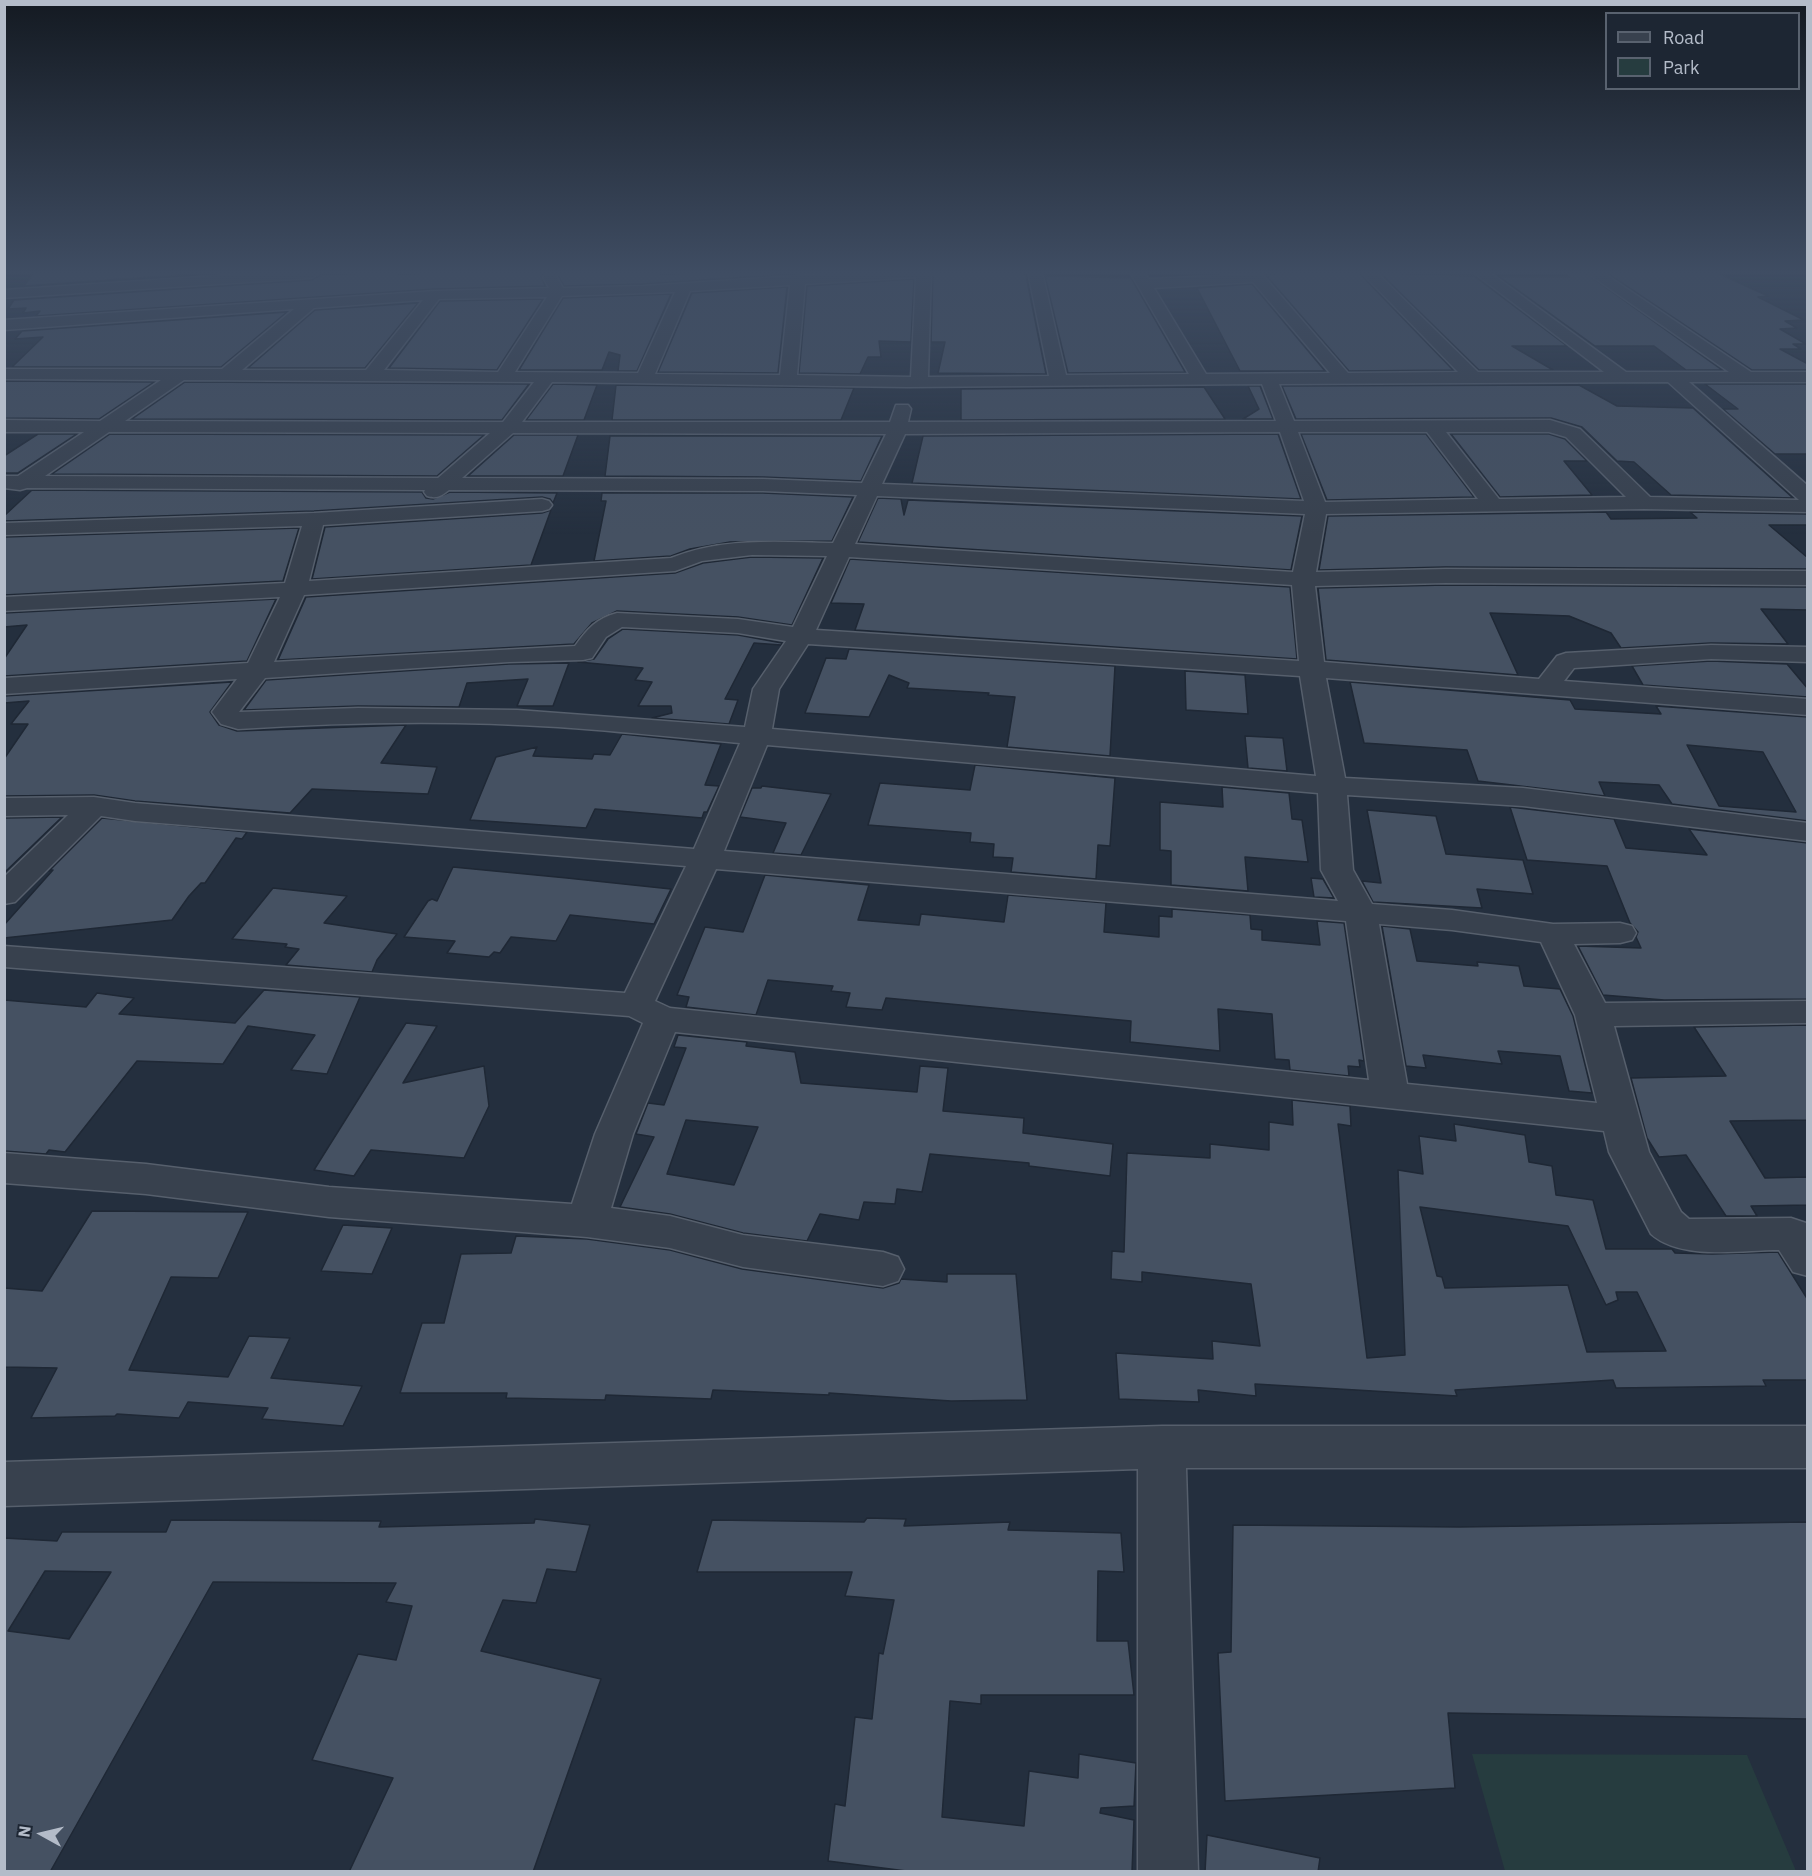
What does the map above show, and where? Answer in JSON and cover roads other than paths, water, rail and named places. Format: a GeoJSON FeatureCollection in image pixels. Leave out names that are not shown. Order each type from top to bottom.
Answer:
{"type":"FeatureCollection","features":[{"type":"Feature","properties":{"kind":"street"},"geometry":{"type":"LineString","coordinates":[[227,374],[244,360]]}},
{"type":"Feature","properties":{"kind":"street"},"geometry":{"type":"LineString","coordinates":[[371,375],[383,360]]}},
{"type":"Feature","properties":{"kind":"street"},"geometry":{"type":"LineString","coordinates":[[503,377],[512,360]]}},
{"type":"Feature","properties":{"kind":"street"},"geometry":{"type":"LineString","coordinates":[[644,380],[653,360]]}},
{"type":"Feature","properties":{"kind":"street"},"geometry":{"type":"LineString","coordinates":[[788,380],[790,360]]}},
{"type":"Feature","properties":{"kind":"street"},"geometry":{"type":"LineString","coordinates":[[586,1221],[650,1012],[705,859],[757,736],[766,689],[801,636],[872,488],[898,428],[913,381],[915,360]]}},
{"type":"Feature","properties":{"kind":"street"},"geometry":{"type":"LineString","coordinates":[[1054,360],[1058,380]]}},
{"type":"Feature","properties":{"kind":"street"},"geometry":{"type":"LineString","coordinates":[[1188,360],[1200,379]]}},
{"type":"Feature","properties":{"kind":"street"},"geometry":{"type":"LineString","coordinates":[[1327,360],[1344,379]]}},
{"type":"Feature","properties":{"kind":"street"},"geometry":{"type":"LineString","coordinates":[[1456,360],[1473,377]]}},
{"type":"Feature","properties":{"kind":"street"},"geometry":{"type":"LineString","coordinates":[[1598,360],[1622,377]]}},
{"type":"Feature","properties":{"kind":"street"},"geometry":{"type":"LineString","coordinates":[[1722,360],[1749,378]]}},
{"type":"Feature","properties":{"kind":"street"},"geometry":{"type":"LineString","coordinates":[[4,374],[371,375],[644,380],[913,381],[1808,377]]}},
{"type":"Feature","properties":{"kind":"street"},"geometry":{"type":"LineString","coordinates":[[4,497],[14,482],[107,425],[181,374]]}},
{"type":"Feature","properties":{"kind":"street"},"geometry":{"type":"LineString","coordinates":[[414,512],[442,484],[508,427],[547,377]]}},
{"type":"Feature","properties":{"kind":"street"},"geometry":{"type":"LineString","coordinates":[[1674,378],[1808,497]]}},
{"type":"Feature","properties":{"kind":"street"},"geometry":{"type":"LineString","coordinates":[[1269,380],[1289,428],[1317,508],[1303,579],[1312,669],[1332,786],[1337,870],[1361,913],[1390,1095]]}},
{"type":"Feature","properties":{"kind":"street"},"geometry":{"type":"LineString","coordinates":[[4,426],[898,428],[1550,426],[1573,433],[1644,503]]}},
{"type":"Feature","properties":{"kind":"street"},"geometry":{"type":"LineString","coordinates":[[1433,427],[1494,506]]}},
{"type":"Feature","properties":{"kind":"street"},"geometry":{"type":"LineString","coordinates":[[14,482],[872,488],[1317,508],[1644,503],[1808,506]]}},
{"type":"Feature","properties":{"kind":"street"},"geometry":{"type":"LineString","coordinates":[[4,529],[314,519],[585,503],[616,497],[635,485]]}},
{"type":"Feature","properties":{"kind":"street"},"geometry":{"type":"LineString","coordinates":[[314,519],[295,589],[257,671],[225,712],[238,722],[307,716],[456,715],[557,719],[1332,786],[1523,797],[1808,832]]}},
{"type":"Feature","properties":{"kind":"street"},"geometry":{"type":"LineString","coordinates":[[4,604],[295,589],[675,564],[697,555],[752,549],[842,550],[1303,579],[1446,576],[1808,578]]}},
{"type":"Feature","properties":{"kind":"street"},"geometry":{"type":"LineString","coordinates":[[4,686],[509,655],[583,653],[597,632],[617,620],[738,626],[801,636],[1312,669],[1808,707]]}},
{"type":"Feature","properties":{"kind":"street"},"geometry":{"type":"LineString","coordinates":[[1545,688],[1566,661],[1711,652],[1808,655]]}},
{"type":"Feature","properties":{"kind":"street"},"geometry":{"type":"LineString","coordinates":[[4,895],[94,806]]}},
{"type":"Feature","properties":{"kind":"street"},"geometry":{"type":"LineString","coordinates":[[4,807],[94,806],[147,813],[1452,920],[1553,933],[1620,933]]}},
{"type":"Feature","properties":{"kind":"street"},"geometry":{"type":"LineString","coordinates":[[1553,933],[1593,1015],[1629,1152],[1666,1222],[1674,1231],[1686,1235],[1802,1242]]}},
{"type":"Feature","properties":{"kind":"street"},"geometry":{"type":"LineString","coordinates":[[4,956],[650,1012],[1619,1119]]}},
{"type":"Feature","properties":{"kind":"street"},"geometry":{"type":"LineString","coordinates":[[1593,1015],[1808,1012]]}},
{"type":"Feature","properties":{"kind":"street"},"geometry":{"type":"LineString","coordinates":[[4,1168],[146,1179],[329,1202],[586,1221],[670,1232],[743,1251],[883,1269]]}},
{"type":"Feature","properties":{"kind":"street"},"geometry":{"type":"LineString","coordinates":[[1162,1447],[1168,1872]]}},
{"type":"Feature","properties":{"kind":"street"},"geometry":{"type":"LineString","coordinates":[[4,1484],[1162,1447],[1808,1447]]}}]}
